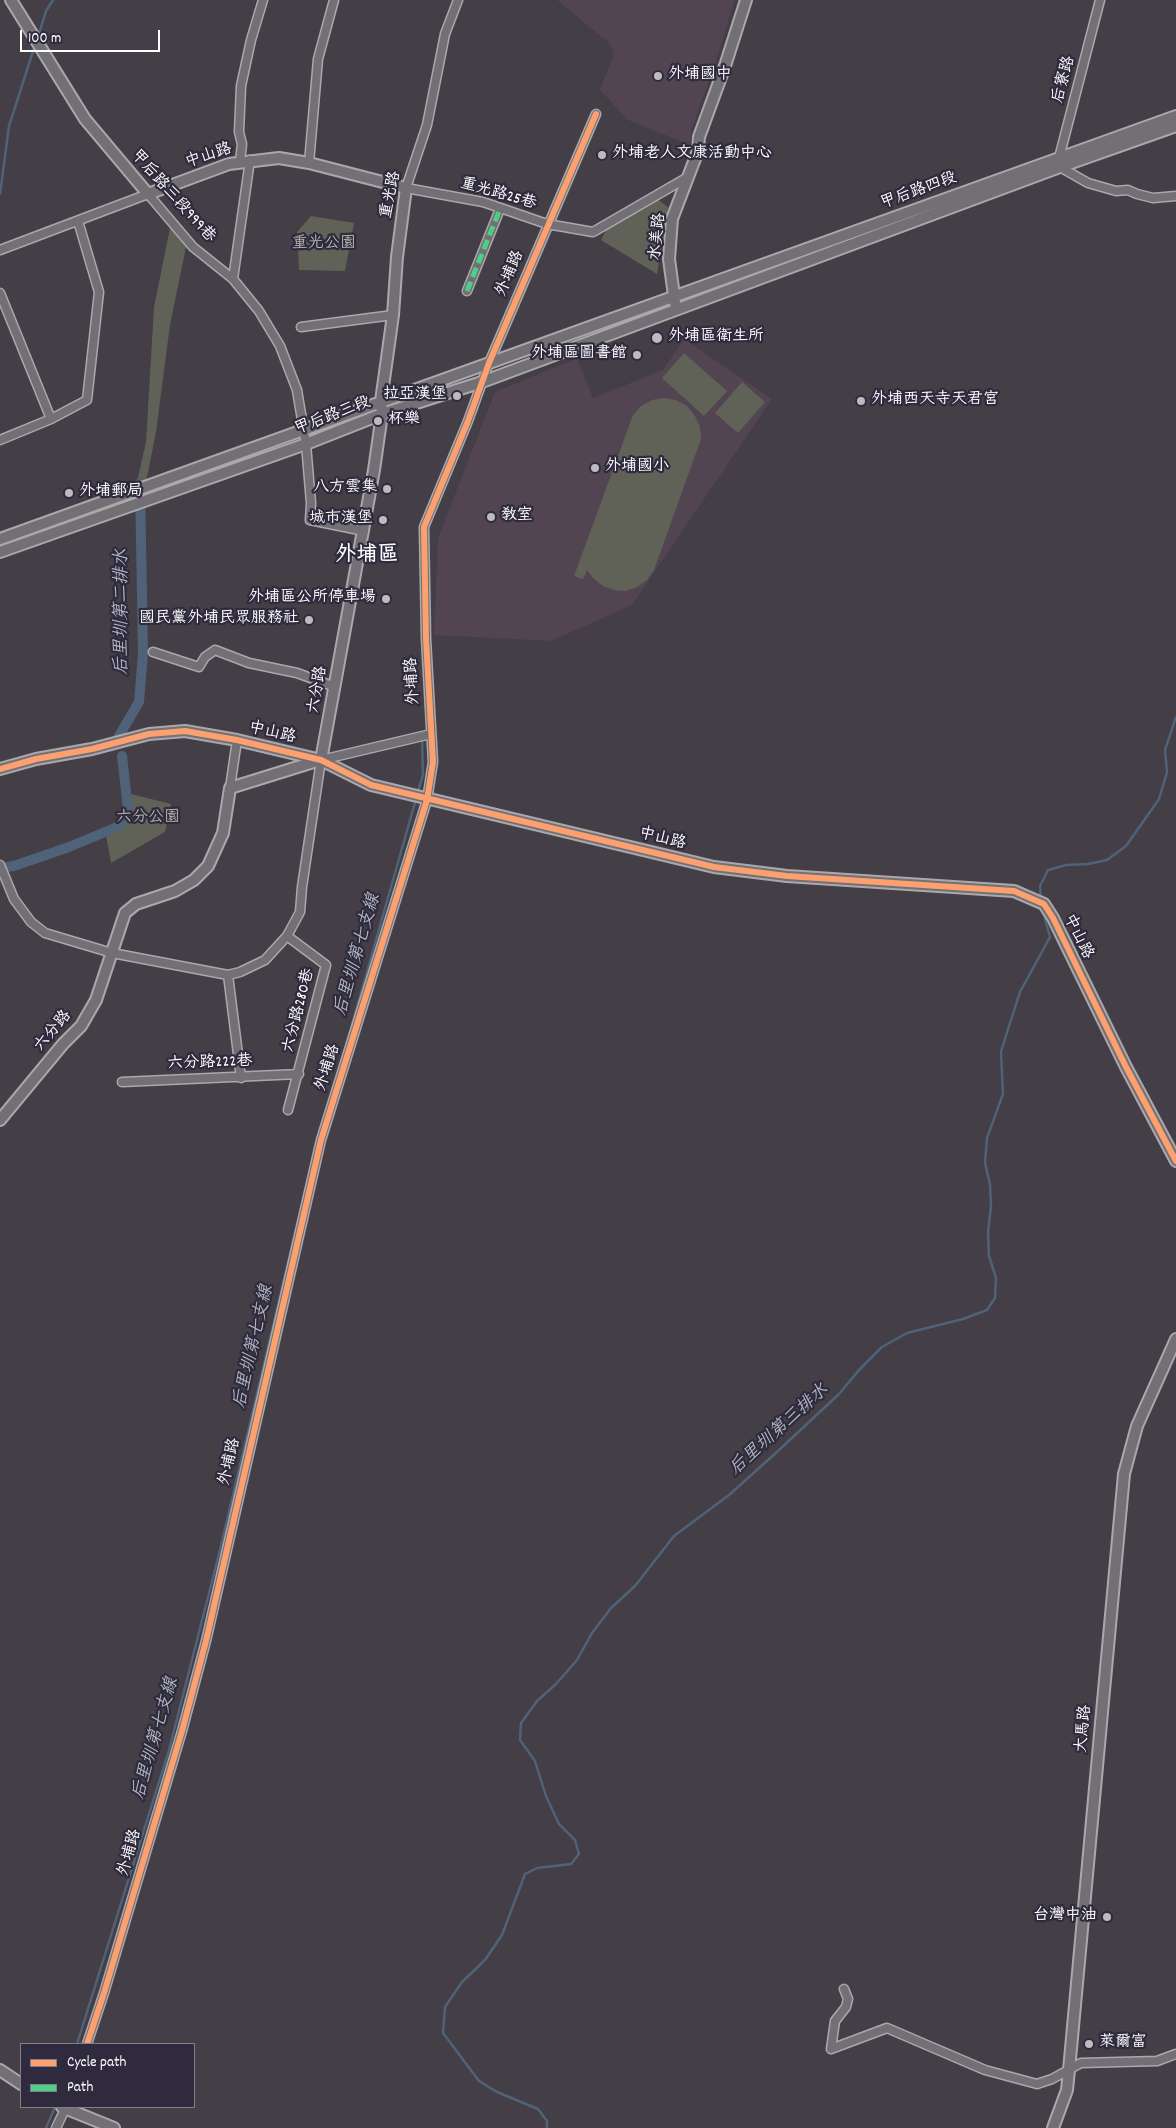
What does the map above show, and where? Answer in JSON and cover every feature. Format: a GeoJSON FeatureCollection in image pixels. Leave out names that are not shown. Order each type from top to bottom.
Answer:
{"type":"FeatureCollection","features":[{"type":"Feature","properties":{"kind":"street","name":"甲后路三段999巷"},"geometry":{"type":"LineString","coordinates":[[11,0],[85,119],[192,247],[233,279],[259,311],[280,346],[297,390],[306,444],[311,504],[310,520],[364,531]]}},
{"type":"Feature","properties":{"kind":"street"},"geometry":{"type":"LineString","coordinates":[[233,279],[245,161],[239,132],[241,86],[251,40],[263,0]]}},
{"type":"Feature","properties":{"kind":"street"},"geometry":{"type":"LineString","coordinates":[[309,163],[318,59],[334,0]]}},
{"type":"Feature","properties":{"kind":"street","name":"重光路"},"geometry":{"type":"LineString","coordinates":[[381,401],[393,315],[397,256],[406,188],[427,125],[445,34],[458,0]]}},
{"type":"Feature","properties":{"kind":"street","name":"水美路"},"geometry":{"type":"LineString","coordinates":[[677,309],[673,297],[669,259],[672,219],[698,151],[699,137],[725,66],[746,0]]}},
{"type":"Feature","properties":{"kind":"street","name":"后寮路"},"geometry":{"type":"LineString","coordinates":[[1059,162],[1100,0]]}},
{"type":"Feature","properties":{"kind":"street","name":"外埔路"},"geometry":{"type":"LineString","coordinates":[[87,2043],[107,1984],[206,1641],[321,1140],[427,800],[433,762],[426,640],[424,527],[468,421],[489,363],[596,114]]}},
{"type":"Feature","properties":{"kind":"street","name":"甲后路四段"},"geometry":{"type":"LineString","coordinates":[[677,309],[1176,116]]}},
{"type":"Feature","properties":{"kind":"street","name":"甲后路四段"},"geometry":{"type":"LineString","coordinates":[[673,297],[1059,162],[1176,126]]}},
{"type":"Feature","properties":{"kind":"street","name":"中山路"},"geometry":{"type":"LineString","coordinates":[[0,250],[229,164],[245,161],[279,158],[309,163],[406,188]]}},
{"type":"Feature","properties":{"kind":"street"},"geometry":{"type":"LineString","coordinates":[[1059,162],[1088,183],[1116,191],[1128,190],[1153,198],[1176,196]]}},
{"type":"Feature","properties":{"kind":"street","name":"重光路25巷"},"geometry":{"type":"LineString","coordinates":[[406,188],[474,200],[548,224],[593,232],[688,177]]}},
{"type":"Feature","properties":{"kind":"street"},"geometry":{"type":"LineString","coordinates":[[467,291],[500,209]]}},
{"type":"Feature","properties":{"kind":"street"},"geometry":{"type":"LineString","coordinates":[[0,440],[51,419],[87,400],[99,292],[78,220]]}},
{"type":"Feature","properties":{"kind":"street"},"geometry":{"type":"LineString","coordinates":[[0,293],[51,419]]}},
{"type":"Feature","properties":{"kind":"street","name":"甲后路三段"},"geometry":{"type":"LineString","coordinates":[[0,540],[673,297]]}},
{"type":"Feature","properties":{"kind":"street","name":"甲后路三段"},"geometry":{"type":"LineString","coordinates":[[0,552],[306,444],[382,414],[482,382],[677,309]]}},
{"type":"Feature","properties":{"kind":"street"},"geometry":{"type":"LineString","coordinates":[[301,327],[393,315]]}},
{"type":"Feature","properties":{"kind":"street","name":"六分路"},"geometry":{"type":"LineString","coordinates":[[321,760],[364,531],[382,414],[381,401]]}},
{"type":"Feature","properties":{"kind":"street"},"geometry":{"type":"LineString","coordinates":[[153,652],[198,667],[205,657],[215,650],[249,664],[297,673],[334,687]]}},
{"type":"Feature","properties":{"kind":"street","name":"中山路"},"geometry":{"type":"LineString","coordinates":[[0,769],[36,759],[92,749],[149,734],[185,731],[237,740],[321,760],[372,785],[427,800],[714,867],[787,876],[993,888],[1028,895],[1044,904],[1053,918],[1113,1043],[1176,1160]]}},
{"type":"Feature","properties":{"kind":"street"},"geometry":{"type":"LineString","coordinates":[[237,740],[230,788],[321,760],[431,734]]}},
{"type":"Feature","properties":{"kind":"street"},"geometry":{"type":"LineString","coordinates":[[0,865],[14,899],[31,922],[45,933],[112,953],[228,975],[240,972],[266,960],[287,936],[300,912],[321,760]]}},
{"type":"Feature","properties":{"kind":"street","name":"六分路"},"geometry":{"type":"LineString","coordinates":[[0,1120],[63,1044],[81,1026],[96,1000],[125,913],[136,904],[175,891],[194,880],[208,866],[223,833],[230,788]]}},
{"type":"Feature","properties":{"kind":"street","name":"六分路280巷"},"geometry":{"type":"LineString","coordinates":[[287,936],[326,965],[299,1074],[288,1110]]}},
{"type":"Feature","properties":{"kind":"street"},"geometry":{"type":"LineString","coordinates":[[228,975],[241,1078]]}},
{"type":"Feature","properties":{"kind":"street","name":"六分路222巷"},"geometry":{"type":"LineString","coordinates":[[122,1082],[299,1074]]}},
{"type":"Feature","properties":{"kind":"street","name":"大馬路"},"geometry":{"type":"LineString","coordinates":[[1053,2128],[1067,2090],[1070,2070],[1124,1474],[1137,1426],[1176,1339]]}},
{"type":"Feature","properties":{"kind":"street"},"geometry":{"type":"LineString","coordinates":[[844,1989],[848,1999],[846,2007],[835,2021],[831,2049],[887,2028],[985,2070],[1037,2084],[1052,2079],[1080,2064],[1157,2061],[1176,2054]]}},
{"type":"Feature","properties":{"kind":"street"},"geometry":{"type":"LineString","coordinates":[[0,2070],[20,2083]]}},
{"type":"Feature","properties":{"kind":"street"},"geometry":{"type":"LineString","coordinates":[[56,2128],[65,2108]]}},
{"type":"Feature","properties":{"kind":"street"},"geometry":{"type":"LineString","coordinates":[[67,2108],[114,2128]]}},
{"type":"Feature","properties":{"kind":"shaded area","name":"外埔國中"},"geometry":{"type":"Polygon","coordinates":[[[557,0],[735,0],[691,131],[690,145],[628,120],[600,90],[613,56],[613,49],[609,43],[557,0]]]}},
{"type":"Feature","properties":{"kind":"shaded area","name":"外埔國小"},"geometry":{"type":"Polygon","coordinates":[[[684,339],[772,399],[632,605],[551,641],[434,635],[438,538],[495,392],[577,358],[593,398],[663,370],[684,339]]]}},
{"type":"Feature","properties":{"kind":"green space"},"geometry":{"type":"Polygon","coordinates":[[[657,199],[668,207],[657,274],[601,240],[606,230],[657,199]]]}},
{"type":"Feature","properties":{"kind":"green space","name":"重光公園"},"geometry":{"type":"Polygon","coordinates":[[[311,216],[354,223],[345,271],[299,270],[297,232],[311,216]]]}},
{"type":"Feature","properties":{"kind":"green space"},"geometry":{"type":"Polygon","coordinates":[[[170,228],[186,247],[170,325],[156,432],[146,482],[137,482],[146,442],[154,307],[170,228]]]}},
{"type":"Feature","properties":{"kind":"green space"},"geometry":{"type":"Polygon","coordinates":[[[684,353],[727,391],[704,416],[662,378],[684,353]]]}},
{"type":"Feature","properties":{"kind":"green space"},"geometry":{"type":"Polygon","coordinates":[[[742,382],[765,402],[738,433],[715,413],[742,382]]]}},
{"type":"Feature","properties":{"kind":"green space"},"geometry":{"type":"Polygon","coordinates":[[[664,398],[676,400],[687,406],[695,416],[700,427],[701,439],[654,570],[647,580],[637,587],[626,591],[614,590],[603,586],[587,570],[583,579],[574,576],[633,415],[641,406],[652,400],[664,398]]]}},
{"type":"Feature","properties":{"kind":"green space","name":"六分公園"},"geometry":{"type":"Polygon","coordinates":[[[131,794],[171,804],[165,832],[111,863],[106,835],[121,829],[129,818],[131,794]]]}},
{"type":"Feature","properties":{"kind":"waterway"},"geometry":{"type":"LineString","coordinates":[[38,37],[46,11],[53,0]]}},
{"type":"Feature","properties":{"kind":"waterway"},"geometry":{"type":"LineString","coordinates":[[0,194],[9,126],[35,45]]}},
{"type":"Feature","properties":{"kind":"waterway","name":"后里圳第二排水"},"geometry":{"type":"LineString","coordinates":[[119,736],[139,702],[143,653],[140,483]]}},
{"type":"Feature","properties":{"kind":"waterway","name":"后里圳第三排水"},"geometry":{"type":"LineString","coordinates":[[1041,900],[1040,886],[1048,870],[1066,865],[1088,864],[1107,860],[1126,846],[1159,799],[1167,772],[1165,750],[1176,717]]}},
{"type":"Feature","properties":{"kind":"waterway","name":"后里圳第七支線"},"geometry":{"type":"LineString","coordinates":[[417,794],[423,775],[422,739]]}},
{"type":"Feature","properties":{"kind":"waterway","name":"后里圳第二排水"},"geometry":{"type":"LineString","coordinates":[[0,868],[14,866],[69,847],[117,827],[123,821],[128,809],[122,756]]}},
{"type":"Feature","properties":{"kind":"waterway","name":"后里圳第七支線"},"geometry":{"type":"LineString","coordinates":[[345,1049],[416,799]]}},
{"type":"Feature","properties":{"kind":"waterway","name":"后里圳第三排水"},"geometry":{"type":"LineString","coordinates":[[547,2128],[547,2121],[538,2109],[497,2092],[479,2081],[443,2033],[445,2007],[462,1982],[485,1960],[502,1935],[525,1874],[537,1868],[571,1864],[579,1854],[575,1840],[559,1824],[546,1796],[535,1761],[520,1740],[521,1723],[537,1701],[556,1684],[577,1660],[592,1633],[611,1608],[635,1586],[674,1536],[729,1495],[778,1451],[839,1394],[882,1347],[907,1333],[963,1319],[987,1310],[995,1298],[996,1278],[989,1256],[988,1232],[991,1206],[990,1184],[985,1163],[987,1138],[1003,1094],[1001,1052],[1009,1026],[1020,992],[1050,937],[1042,908]]}},
{"type":"Feature","properties":{"kind":"waterway","name":"后里圳第七支線"},"geometry":{"type":"LineString","coordinates":[[77,2043],[169,1750],[219,1554],[309,1174]]}},
{"type":"Feature","properties":{"kind":"waterway","name":"后里圳第七支線"},"geometry":{"type":"LineString","coordinates":[[46,2128],[55,2108]]}},
{"type":"Feature","properties":{"kind":"marked path"},"geometry":{"type":"LineString","coordinates":[[467,291],[500,209]]}},
{"type":"Feature","properties":{"kind":"cycle path"},"geometry":{"type":"LineString","coordinates":[[87,2043],[182,1731],[206,1641],[321,1140],[427,800],[433,762],[426,639],[424,527],[468,421],[489,363],[596,114]]}},
{"type":"Feature","properties":{"kind":"cycle path"},"geometry":{"type":"LineString","coordinates":[[0,769],[36,759],[92,749],[149,734],[185,731],[237,740],[321,760],[371,785],[714,867],[787,876],[1014,891],[1044,904],[1053,918],[1126,1067],[1176,1161]]}},
{"type":"Feature","properties":{"kind":"place","name":"外埔國中"},"geometry":{"type":"Point","coordinates":[658,76]}},
{"type":"Feature","properties":{"kind":"place","name":"外埔老人文康活動中心"},"geometry":{"type":"Point","coordinates":[602,155]}},
{"type":"Feature","properties":{"kind":"place","name":"外埔區衛生所"},"geometry":{"type":"Point","coordinates":[657,338]}},
{"type":"Feature","properties":{"kind":"place","name":"外埔區圖書館"},"geometry":{"type":"Point","coordinates":[637,355]}},
{"type":"Feature","properties":{"kind":"place","name":"拉亞漢堡"},"geometry":{"type":"Point","coordinates":[457,396]}},
{"type":"Feature","properties":{"kind":"place","name":"外埔西天寺天君宮"},"geometry":{"type":"Point","coordinates":[861,401]}},
{"type":"Feature","properties":{"kind":"place","name":"杯樂"},"geometry":{"type":"Point","coordinates":[378,421]}},
{"type":"Feature","properties":{"kind":"place","name":"外埔國小"},"geometry":{"type":"Point","coordinates":[595,468]}},
{"type":"Feature","properties":{"kind":"place","name":"八方雲集"},"geometry":{"type":"Point","coordinates":[387,489]}},
{"type":"Feature","properties":{"kind":"place","name":"外埔郵局"},"geometry":{"type":"Point","coordinates":[69,493]}},
{"type":"Feature","properties":{"kind":"place","name":"教室"},"geometry":{"type":"Point","coordinates":[491,517]}},
{"type":"Feature","properties":{"kind":"place","name":"城市漢堡"},"geometry":{"type":"Point","coordinates":[383,520]}},
{"type":"Feature","properties":{"kind":"place","name":"外埔區公所停車場"},"geometry":{"type":"Point","coordinates":[386,599]}},
{"type":"Feature","properties":{"kind":"place","name":"國民黨外埔民眾服務社"},"geometry":{"type":"Point","coordinates":[309,620]}},
{"type":"Feature","properties":{"kind":"place","name":"台灣中油"},"geometry":{"type":"Point","coordinates":[1107,1917]}},
{"type":"Feature","properties":{"kind":"place","name":"萊爾富"},"geometry":{"type":"Point","coordinates":[1089,2044]}},
{"type":"Feature","properties":{"kind":"district","name":"外埔區"},"geometry":{"type":"Point","coordinates":[367,557]}}]}
